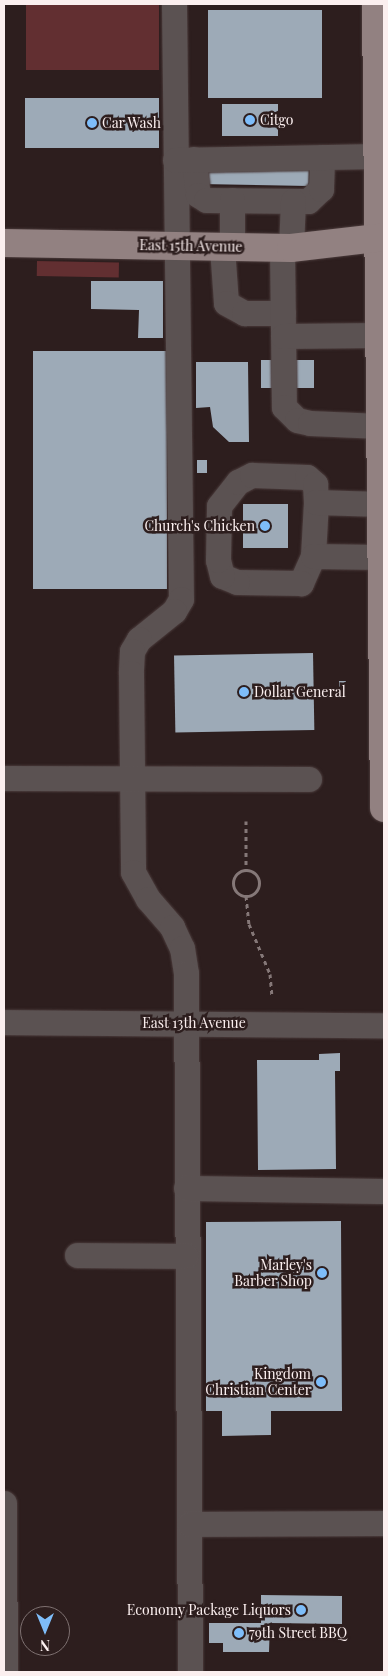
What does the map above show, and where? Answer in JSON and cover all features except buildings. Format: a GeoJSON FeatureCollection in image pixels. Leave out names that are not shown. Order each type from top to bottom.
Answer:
{"type":"FeatureCollection","features":[{"type":"Feature","properties":{"kind":"main road"},"geometry":{"type":"LineString","coordinates":[[376,4],[377,156],[381,238],[379,335],[384,808]]}},
{"type":"Feature","properties":{"kind":"main road","name":"East 15th Avenue"},"geometry":{"type":"LineString","coordinates":[[4,243],[286,248],[381,238]]}},
{"type":"Feature","properties":{"kind":"street"},"geometry":{"type":"LineString","coordinates":[[174,4],[184,159],[175,246],[181,599],[132,651],[132,778],[133,872],[182,948],[190,1672]]}},
{"type":"Feature","properties":{"kind":"street"},"geometry":{"type":"LineString","coordinates":[[184,159],[198,195],[206,200],[308,201],[321,188],[322,156]]}},
{"type":"Feature","properties":{"kind":"street"},"geometry":{"type":"LineString","coordinates":[[184,159],[377,156]]}},
{"type":"Feature","properties":{"kind":"street"},"geometry":{"type":"LineString","coordinates":[[232,200],[227,247],[226,303],[244,313],[283,324],[379,335]]}},
{"type":"Feature","properties":{"kind":"street"},"geometry":{"type":"LineString","coordinates":[[292,201],[286,248],[283,324],[284,407],[289,415],[322,425],[380,426]]}},
{"type":"Feature","properties":{"kind":"street"},"geometry":{"type":"LineString","coordinates":[[252,475],[307,477],[315,484],[316,502],[313,556],[301,583],[237,582],[222,576],[218,560],[219,506],[238,482],[252,475]]}},
{"type":"Feature","properties":{"kind":"street"},"geometry":{"type":"LineString","coordinates":[[316,502],[381,504]]}},
{"type":"Feature","properties":{"kind":"street"},"geometry":{"type":"LineString","coordinates":[[313,556],[382,557]]}},
{"type":"Feature","properties":{"kind":"street"},"geometry":{"type":"LineString","coordinates":[[4,778],[309,779]]}},
{"type":"Feature","properties":{"kind":"street","name":"East 13th Avenue"},"geometry":{"type":"LineString","coordinates":[[4,1022],[384,1025]]}},
{"type":"Feature","properties":{"kind":"street"},"geometry":{"type":"LineString","coordinates":[[186,1188],[384,1191]]}},
{"type":"Feature","properties":{"kind":"street"},"geometry":{"type":"LineString","coordinates":[[77,1255],[186,1256]]}},
{"type":"Feature","properties":{"kind":"street"},"geometry":{"type":"LineString","coordinates":[[4,1503],[5,1672]]}},
{"type":"Feature","properties":{"kind":"street"},"geometry":{"type":"LineString","coordinates":[[189,1524],[384,1522]]}},
{"type":"Feature","properties":{"kind":"path"},"geometry":{"type":"LineString","coordinates":[[246,821],[246,870]]}},
{"type":"Feature","properties":{"kind":"path"},"geometry":{"type":"LineString","coordinates":[[246,870],[256,874],[259,882],[254,893],[246,896],[235,890],[233,883],[236,874],[246,870]]}},
{"type":"Feature","properties":{"kind":"path"},"geometry":{"type":"LineString","coordinates":[[246,896],[249,924],[270,974],[272,996]]}},
{"type":"Feature","properties":{"kind":"shaded area"},"geometry":{"type":"Polygon","coordinates":[[[26,4],[159,4],[159,70],[26,70],[26,4]]]}},
{"type":"Feature","properties":{"kind":"shaded area"},"geometry":{"type":"Polygon","coordinates":[[[37,261],[119,262],[119,277],[37,276],[37,261]]]}},
{"type":"Feature","properties":{"kind":"place","name":"Citgo"},"geometry":{"type":"Point","coordinates":[250,120]}},
{"type":"Feature","properties":{"kind":"place","name":"Car Wash"},"geometry":{"type":"Point","coordinates":[92,123]}},
{"type":"Feature","properties":{"kind":"place","name":"Church's Chicken"},"geometry":{"type":"Point","coordinates":[265,526]}},
{"type":"Feature","properties":{"kind":"place","name":"Dollar General"},"geometry":{"type":"Point","coordinates":[244,692]}},
{"type":"Feature","properties":{"kind":"place","name":"Marley's Barber Shop"},"geometry":{"type":"Point","coordinates":[322,1273]}},
{"type":"Feature","properties":{"kind":"place","name":"Kingdom Christian Center"},"geometry":{"type":"Point","coordinates":[321,1382]}},
{"type":"Feature","properties":{"kind":"place","name":"Economy Package Liquors"},"geometry":{"type":"Point","coordinates":[301,1610]}},
{"type":"Feature","properties":{"kind":"place","name":"79th Street BBQ"},"geometry":{"type":"Point","coordinates":[239,1633]}}]}
